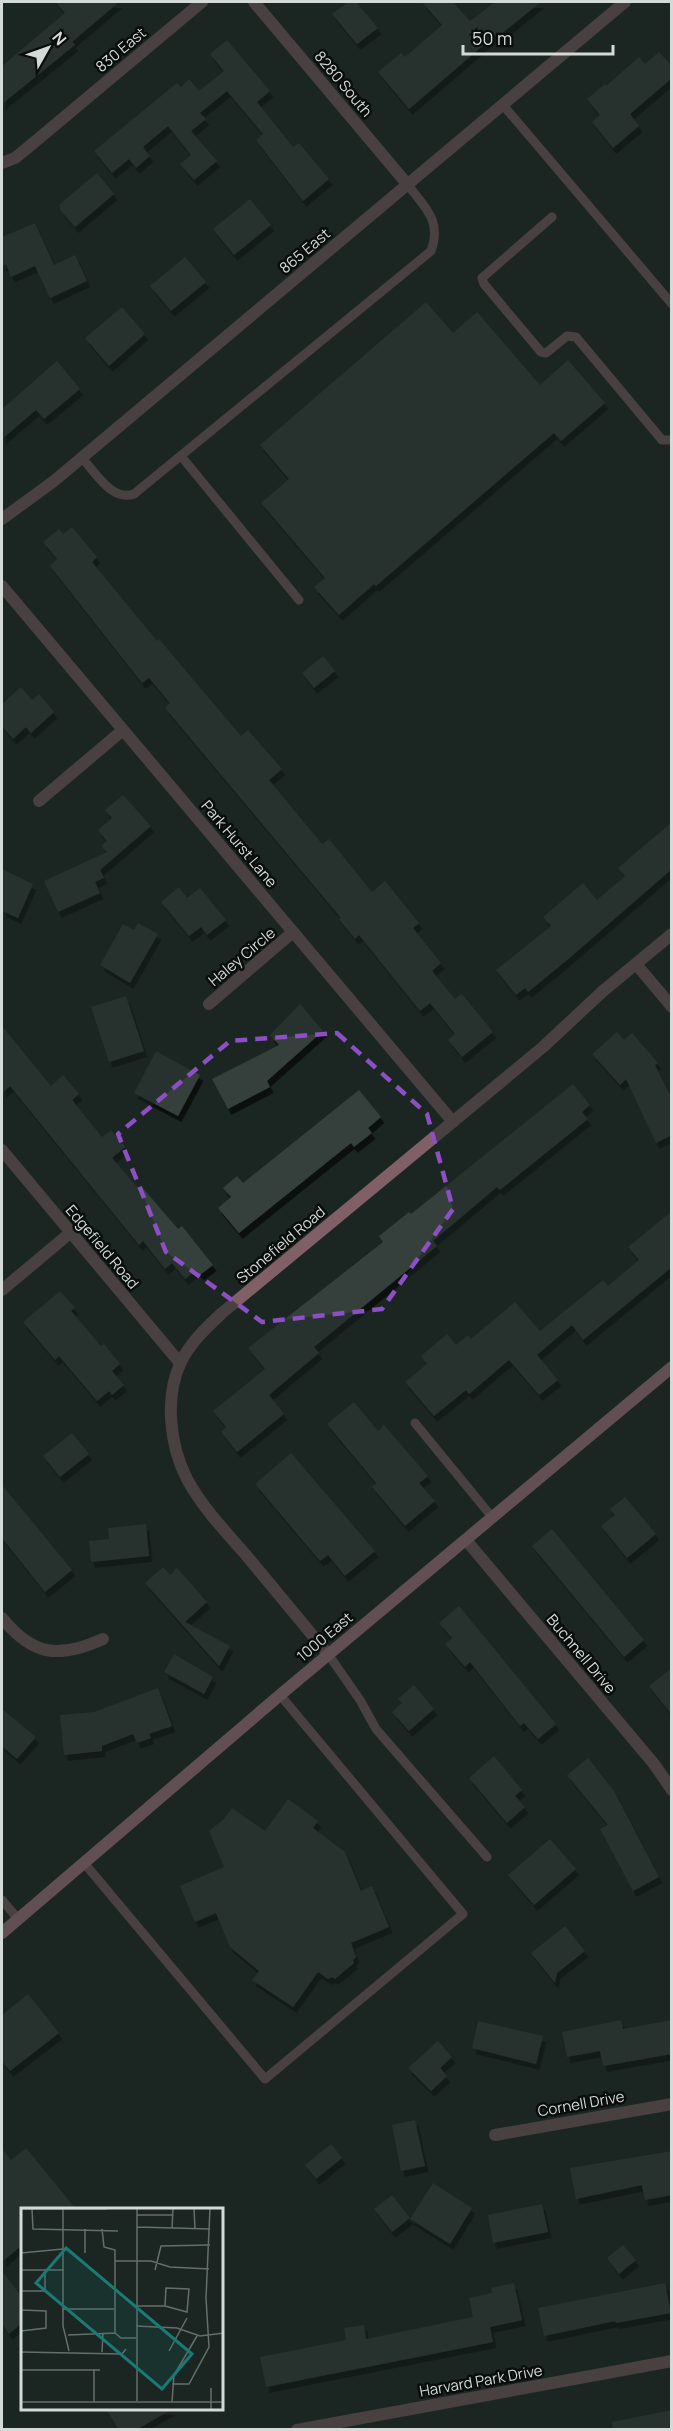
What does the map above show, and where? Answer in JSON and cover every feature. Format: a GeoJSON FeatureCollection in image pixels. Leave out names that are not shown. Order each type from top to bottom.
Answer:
{"type":"FeatureCollection","features":[{"type":"Feature","properties":{"kind":"street","name":"830 East"},"geometry":{"type":"LineString","coordinates":[[2,163],[15,158],[25,150],[202,2]]}},
{"type":"Feature","properties":{"kind":"street","name":"8280 South"},"geometry":{"type":"LineString","coordinates":[[255,2],[408,185]]}},
{"type":"Feature","properties":{"kind":"street","name":"865 East"},"geometry":{"type":"LineString","coordinates":[[2,519],[82,458],[625,2]]}},
{"type":"Feature","properties":{"kind":"street","name":"Park Hurst Lane"},"geometry":{"type":"LineString","coordinates":[[2,586],[453,1122]]}},
{"type":"Feature","properties":{"kind":"street"},"geometry":{"type":"LineString","coordinates":[[39,801],[123,730]]}},
{"type":"Feature","properties":{"kind":"street","name":"Haley Circle"},"geometry":{"type":"LineString","coordinates":[[209,1004],[293,932]]}},
{"type":"Feature","properties":{"kind":"street","name":"Stonefield Road"},"geometry":{"type":"LineString","coordinates":[[328,1654],[205,1507],[187,1478],[175,1447],[171,1417],[180,1363],[198,1336],[222,1313],[543,1047],[672,934]]}},
{"type":"Feature","properties":{"kind":"street"},"geometry":{"type":"LineString","coordinates":[[636,964],[672,1007]]}},
{"type":"Feature","properties":{"kind":"street","name":"Edgefield Road"},"geometry":{"type":"LineString","coordinates":[[2,1150],[180,1363]]}},
{"type":"Feature","properties":{"kind":"street"},"geometry":{"type":"LineString","coordinates":[[2,1290],[70,1233]]}},
{"type":"Feature","properties":{"kind":"street","name":"1000 East"},"geometry":{"type":"LineString","coordinates":[[2,1933],[328,1654],[672,1367]]}},
{"type":"Feature","properties":{"kind":"street","name":"Buchnell Drive"},"geometry":{"type":"LineString","coordinates":[[466,1540],[654,1764],[672,1790]]}},
{"type":"Feature","properties":{"kind":"street"},"geometry":{"type":"LineString","coordinates":[[2,1618],[14,1633],[30,1646],[48,1652],[66,1652],[103,1639]]}},
{"type":"Feature","properties":{"kind":"street","name":"Cornell Drive"},"geometry":{"type":"LineString","coordinates":[[495,2135],[672,2104]]}},
{"type":"Feature","properties":{"kind":"street","name":"Harvard Park Drive"},"geometry":{"type":"LineString","coordinates":[[297,2430],[672,2361]]}},
{"type":"Feature","properties":{"kind":"lane"},"geometry":{"type":"LineString","coordinates":[[503,105],[672,304]]}},
{"type":"Feature","properties":{"kind":"lane"},"geometry":{"type":"LineString","coordinates":[[82,458],[115,494],[126,497],[134,494],[431,251],[435,239],[435,224],[408,185]]}},
{"type":"Feature","properties":{"kind":"lane"},"geometry":{"type":"LineString","coordinates":[[552,216],[482,278],[484,284],[541,352],[546,353],[567,336],[576,337],[662,440],[672,440]]}},
{"type":"Feature","properties":{"kind":"lane"},"geometry":{"type":"LineString","coordinates":[[181,456],[299,600]]}},
{"type":"Feature","properties":{"kind":"lane"},"geometry":{"type":"LineString","coordinates":[[415,1423],[492,1518]]}},
{"type":"Feature","properties":{"kind":"lane"},"geometry":{"type":"LineString","coordinates":[[328,1654],[360,1700],[376,1729],[487,1857]]}},
{"type":"Feature","properties":{"kind":"lane"},"geometry":{"type":"LineString","coordinates":[[85,1864],[265,2079],[463,1914],[280,1695]]}},
{"type":"Feature","properties":{"kind":"lane"},"geometry":{"type":"LineString","coordinates":[[2,1900],[18,1919]]}},
{"type":"Feature","properties":{"kind":"highlighted area"},"geometry":{"type":"Polygon","coordinates":[[[337,1033],[427,1114],[453,1209],[382,1309],[262,1322],[166,1252],[118,1134],[230,1041],[337,1033]]]}},
{"type":"Feature","properties":{"kind":"building"},"geometry":{"type":"Polygon","coordinates":[[[56,2],[119,2],[72,42],[75,45],[2,104],[2,66],[65,13],[56,2]]]}},
{"type":"Feature","properties":{"kind":"building"},"geometry":{"type":"Polygon","coordinates":[[[348,2],[356,2],[378,28],[357,44],[332,14],[348,2]]]}},
{"type":"Feature","properties":{"kind":"building"},"geometry":{"type":"Polygon","coordinates":[[[422,2],[453,2],[470,21],[495,2],[541,2],[501,34],[499,32],[409,109],[378,72],[401,53],[405,57],[442,25],[422,2]]]}},
{"type":"Feature","properties":{"kind":"building"},"geometry":{"type":"Polygon","coordinates":[[[227,40],[270,91],[257,102],[293,147],[299,143],[329,179],[303,201],[256,140],[263,134],[227,91],[200,113],[206,119],[191,131],[217,161],[194,180],[180,164],[191,155],[168,126],[143,147],[150,156],[136,168],[129,159],[112,173],[94,151],[177,83],[181,87],[189,79],[199,91],[224,71],[210,54],[227,40]]]}},
{"type":"Feature","properties":{"kind":"building"},"geometry":{"type":"Polygon","coordinates":[[[659,52],[672,66],[672,78],[630,114],[639,126],[613,148],[592,122],[600,115],[587,99],[605,84],[606,86],[639,57],[645,64],[659,52]]]}},
{"type":"Feature","properties":{"kind":"building"},"geometry":{"type":"Polygon","coordinates":[[[97,173],[114,194],[75,227],[60,210],[60,204],[97,173]]]}},
{"type":"Feature","properties":{"kind":"building"},"geometry":{"type":"Polygon","coordinates":[[[250,199],[271,225],[234,255],[213,229],[250,199]]]}},
{"type":"Feature","properties":{"kind":"building"},"geometry":{"type":"Polygon","coordinates":[[[35,223],[54,265],[75,255],[87,281],[50,298],[35,266],[11,277],[6,264],[2,266],[2,237],[35,223]]]}},
{"type":"Feature","properties":{"kind":"building"},"geometry":{"type":"Polygon","coordinates":[[[185,257],[206,282],[171,311],[150,286],[185,257]]]}},
{"type":"Feature","properties":{"kind":"building"},"geometry":{"type":"Polygon","coordinates":[[[426,302],[453,333],[477,312],[540,385],[568,360],[605,403],[561,441],[554,433],[339,615],[314,587],[325,578],[261,503],[289,479],[260,445],[426,302]]]}},
{"type":"Feature","properties":{"kind":"building"},"geometry":{"type":"Polygon","coordinates":[[[122,307],[145,334],[109,366],[85,338],[122,307]]]}},
{"type":"Feature","properties":{"kind":"building"},"geometry":{"type":"Polygon","coordinates":[[[57,361],[80,389],[44,419],[36,410],[2,439],[2,409],[57,361]]]}},
{"type":"Feature","properties":{"kind":"building"},"geometry":{"type":"Polygon","coordinates":[[[72,527],[97,557],[92,562],[157,641],[159,639],[241,736],[248,730],[282,769],[269,780],[322,844],[329,839],[372,892],[385,881],[419,923],[413,928],[441,963],[432,971],[455,999],[462,994],[493,1032],[462,1057],[448,1040],[455,1034],[430,1003],[420,1011],[359,935],[355,939],[339,919],[341,918],[165,708],[170,703],[149,678],[142,683],[50,566],[57,559],[43,542],[59,529],[63,534],[72,527]]]}},
{"type":"Feature","properties":{"kind":"building"},"geometry":{"type":"Polygon","coordinates":[[[323,656],[335,671],[314,688],[302,673],[323,656]]]}},
{"type":"Feature","properties":{"kind":"building"},"geometry":{"type":"Polygon","coordinates":[[[21,687],[32,700],[39,694],[54,712],[31,733],[26,727],[13,739],[2,726],[2,704],[21,687]]]}},
{"type":"Feature","properties":{"kind":"building"},"geometry":{"type":"Polygon","coordinates":[[[123,795],[151,826],[100,870],[104,878],[95,882],[100,893],[58,912],[44,881],[107,852],[101,846],[107,841],[98,830],[112,818],[105,810],[123,795]]]}},
{"type":"Feature","properties":{"kind":"building"},"geometry":{"type":"Polygon","coordinates":[[[672,822],[672,869],[528,992],[525,988],[516,995],[496,970],[551,926],[543,917],[583,883],[597,900],[625,876],[618,868],[672,822]]]}},
{"type":"Feature","properties":{"kind":"building"},"geometry":{"type":"Polygon","coordinates":[[[2,869],[33,884],[18,918],[2,911],[2,869]]]}},
{"type":"Feature","properties":{"kind":"building"},"geometry":{"type":"Polygon","coordinates":[[[179,887],[187,898],[200,888],[226,920],[207,935],[201,927],[189,936],[161,902],[179,887]]]}},
{"type":"Feature","properties":{"kind":"building"},"geometry":{"type":"Polygon","coordinates":[[[138,923],[158,934],[130,983],[100,965],[123,924],[134,930],[138,923]]]}},
{"type":"Feature","properties":{"kind":"building"},"geometry":{"type":"Polygon","coordinates":[[[126,996],[144,1051],[109,1062],[91,1007],[126,996]]]}},
{"type":"Feature","properties":{"kind":"building"},"geometry":{"type":"Polygon","coordinates":[[[300,1004],[323,1031],[267,1081],[270,1087],[228,1109],[212,1079],[279,1045],[270,1035],[300,1004]]]}},
{"type":"Feature","properties":{"kind":"building"},"geometry":{"type":"Polygon","coordinates":[[[2,1026],[51,1086],[63,1075],[79,1094],[72,1100],[102,1137],[111,1130],[125,1147],[112,1158],[138,1188],[141,1186],[178,1229],[182,1226],[213,1265],[200,1275],[196,1270],[185,1279],[172,1263],[165,1269],[143,1241],[139,1245],[10,1086],[2,1093],[2,1026]]]}},
{"type":"Feature","properties":{"kind":"building"},"geometry":{"type":"Polygon","coordinates":[[[617,1032],[624,1040],[632,1033],[658,1063],[655,1065],[672,1099],[672,1135],[656,1143],[626,1079],[620,1085],[592,1054],[617,1032]]]}},
{"type":"Feature","properties":{"kind":"building"},"geometry":{"type":"Polygon","coordinates":[[[156,1051],[200,1075],[178,1116],[134,1093],[156,1051]]]}},
{"type":"Feature","properties":{"kind":"building"},"geometry":{"type":"Polygon","coordinates":[[[573,1084],[590,1105],[582,1112],[588,1119],[500,1190],[497,1187],[433,1241],[437,1246],[314,1347],[319,1353],[269,1395],[284,1414],[237,1452],[221,1432],[226,1427],[213,1411],[265,1369],[248,1348],[383,1242],[379,1236],[409,1212],[411,1214],[573,1084]]]}},
{"type":"Feature","properties":{"kind":"building"},"geometry":{"type":"Polygon","coordinates":[[[359,1090],[381,1117],[368,1128],[372,1133],[354,1147],[351,1143],[239,1233],[218,1208],[231,1197],[223,1188],[237,1176],[243,1183],[359,1090]]]}},
{"type":"Feature","properties":{"kind":"building"},"geometry":{"type":"Polygon","coordinates":[[[672,1211],[672,1267],[583,1340],[572,1325],[537,1355],[558,1380],[539,1395],[509,1360],[469,1394],[466,1390],[434,1416],[405,1382],[427,1364],[421,1356],[447,1334],[456,1345],[468,1335],[471,1339],[515,1302],[540,1331],[603,1280],[608,1286],[639,1260],[628,1247],[672,1211]]]}},
{"type":"Feature","properties":{"kind":"building"},"geometry":{"type":"Polygon","coordinates":[[[60,1291],[75,1308],[71,1311],[101,1346],[104,1344],[120,1364],[112,1371],[124,1385],[112,1395],[109,1391],[97,1401],[59,1356],[55,1360],[23,1322],[60,1291]]]}},
{"type":"Feature","properties":{"kind":"building"},"geometry":{"type":"Polygon","coordinates":[[[354,1402],[378,1431],[384,1425],[428,1476],[419,1483],[435,1501],[405,1526],[372,1487],[376,1483],[327,1424],[354,1402]]]}},
{"type":"Feature","properties":{"kind":"building"},"geometry":{"type":"Polygon","coordinates":[[[72,1433],[89,1454],[60,1477],[43,1456],[72,1433]]]}},
{"type":"Feature","properties":{"kind":"building"},"geometry":{"type":"Polygon","coordinates":[[[291,1453],[375,1551],[345,1576],[328,1555],[320,1561],[255,1484],[291,1453]]]}},
{"type":"Feature","properties":{"kind":"building"},"geometry":{"type":"Polygon","coordinates":[[[2,1485],[72,1570],[45,1592],[2,1538],[2,1485]]]}},
{"type":"Feature","properties":{"kind":"building"},"geometry":{"type":"Polygon","coordinates":[[[625,1497],[656,1534],[627,1558],[601,1526],[615,1515],[610,1509],[625,1497]]]}},
{"type":"Feature","properties":{"kind":"building"},"geometry":{"type":"Polygon","coordinates":[[[146,1524],[149,1556],[91,1562],[89,1541],[109,1539],[108,1528],[146,1524]]]}},
{"type":"Feature","properties":{"kind":"building"},"geometry":{"type":"Polygon","coordinates":[[[552,1529],[644,1640],[624,1657],[532,1546],[552,1529]]]}},
{"type":"Feature","properties":{"kind":"building"},"geometry":{"type":"Polygon","coordinates":[[[163,1567],[170,1575],[177,1568],[207,1602],[185,1622],[230,1646],[219,1666],[145,1583],[163,1567]]]}},
{"type":"Feature","properties":{"kind":"building"},"geometry":{"type":"Polygon","coordinates":[[[459,1606],[556,1724],[538,1739],[524,1723],[520,1726],[470,1662],[465,1667],[445,1644],[452,1638],[439,1623],[459,1606]]]}},
{"type":"Feature","properties":{"kind":"building"},"geometry":{"type":"Polygon","coordinates":[[[174,1654],[213,1677],[204,1694],[164,1672],[174,1654]]]}},
{"type":"Feature","properties":{"kind":"building"},"geometry":{"type":"Polygon","coordinates":[[[672,1668],[672,1715],[649,1686],[672,1668]]]}},
{"type":"Feature","properties":{"kind":"building"},"geometry":{"type":"Polygon","coordinates":[[[414,1685],[434,1709],[409,1731],[392,1712],[402,1703],[398,1699],[414,1685]]]}},
{"type":"Feature","properties":{"kind":"building"},"geometry":{"type":"Polygon","coordinates":[[[158,1688],[172,1726],[149,1734],[151,1738],[137,1743],[133,1734],[102,1746],[102,1751],[64,1755],[60,1715],[94,1712],[158,1688]]]}},
{"type":"Feature","properties":{"kind":"building"},"geometry":{"type":"Polygon","coordinates":[[[2,1709],[36,1737],[17,1759],[2,1746],[2,1709]]]}},
{"type":"Feature","properties":{"kind":"building"},"geometry":{"type":"Polygon","coordinates":[[[494,1756],[522,1790],[515,1796],[525,1807],[507,1823],[469,1778],[494,1756]]]}},
{"type":"Feature","properties":{"kind":"building"},"geometry":{"type":"Polygon","coordinates":[[[588,1758],[614,1791],[659,1877],[633,1891],[600,1829],[608,1825],[567,1775],[588,1758]]]}},
{"type":"Feature","properties":{"kind":"building"},"geometry":{"type":"Polygon","coordinates":[[[288,1799],[318,1821],[313,1828],[345,1852],[361,1891],[372,1886],[389,1927],[351,1943],[356,1957],[353,1960],[354,1963],[335,1979],[332,1977],[328,1979],[318,1972],[293,2007],[252,1980],[259,1971],[230,1947],[216,1913],[195,1922],[180,1886],[224,1867],[209,1831],[224,1819],[232,1808],[265,1831],[288,1799]]]}},
{"type":"Feature","properties":{"kind":"building"},"geometry":{"type":"Polygon","coordinates":[[[550,1839],[576,1869],[534,1905],[508,1875],[550,1839]]]}},
{"type":"Feature","properties":{"kind":"building"},"geometry":{"type":"Polygon","coordinates":[[[565,1926],[585,1951],[557,1973],[555,1983],[531,1953],[565,1926]]]}},
{"type":"Feature","properties":{"kind":"building"},"geometry":{"type":"Polygon","coordinates":[[[28,1994],[59,2033],[10,2071],[2,2061],[2,2015],[28,1994]]]}},
{"type":"Feature","properties":{"kind":"building"},"geometry":{"type":"Polygon","coordinates":[[[621,2020],[623,2029],[672,2020],[672,2054],[603,2066],[600,2051],[567,2057],[562,2032],[621,2020]]]}},
{"type":"Feature","properties":{"kind":"building"},"geometry":{"type":"Polygon","coordinates":[[[478,2021],[543,2036],[536,2064],[472,2048],[478,2021]]]}},
{"type":"Feature","properties":{"kind":"building"},"geometry":{"type":"Polygon","coordinates":[[[438,2041],[452,2057],[440,2068],[447,2076],[431,2091],[408,2068],[438,2041]]]}},
{"type":"Feature","properties":{"kind":"building"},"geometry":{"type":"Polygon","coordinates":[[[415,2120],[425,2166],[401,2171],[392,2125],[415,2120]]]}},
{"type":"Feature","properties":{"kind":"building"},"geometry":{"type":"Polygon","coordinates":[[[331,2144],[342,2158],[316,2179],[305,2165],[331,2144]]]}},
{"type":"Feature","properties":{"kind":"building"},"geometry":{"type":"Polygon","coordinates":[[[26,2148],[75,2208],[21,2208],[21,2246],[2,2262],[2,2149],[11,2160],[26,2148]]]}},
{"type":"Feature","properties":{"kind":"building"},"geometry":{"type":"Polygon","coordinates":[[[672,2151],[672,2195],[645,2200],[642,2185],[576,2199],[570,2168],[672,2151]]]}},
{"type":"Feature","properties":{"kind":"building"},"geometry":{"type":"Polygon","coordinates":[[[433,2183],[472,2208],[450,2244],[410,2219],[433,2183]]]}},
{"type":"Feature","properties":{"kind":"building"},"geometry":{"type":"Polygon","coordinates":[[[392,2195],[410,2218],[392,2232],[374,2209],[392,2195]]]}},
{"type":"Feature","properties":{"kind":"building"},"geometry":{"type":"Polygon","coordinates":[[[542,2204],[548,2232],[493,2243],[488,2215],[542,2204]]]}},
{"type":"Feature","properties":{"kind":"building"},"geometry":{"type":"Polygon","coordinates":[[[623,2245],[636,2260],[619,2274],[607,2258],[623,2245]]]}},
{"type":"Feature","properties":{"kind":"building"},"geometry":{"type":"Polygon","coordinates":[[[2,2271],[21,2296],[21,2324],[9,2334],[2,2324],[2,2271]]]}},
{"type":"Feature","properties":{"kind":"building"},"geometry":{"type":"Polygon","coordinates":[[[514,2283],[522,2320],[490,2327],[493,2342],[266,2387],[260,2357],[346,2340],[344,2328],[364,2325],[366,2339],[473,2317],[469,2298],[492,2293],[491,2288],[514,2283]]]}},
{"type":"Feature","properties":{"kind":"building"},"geometry":{"type":"Polygon","coordinates":[[[665,2283],[671,2313],[616,2323],[615,2321],[544,2336],[538,2308],[665,2283]]]}},
{"type":"Feature","properties":{"kind":"building"},"geometry":{"type":"Polygon","coordinates":[[[107,2410],[170,2410],[136,2430],[119,2430],[107,2410]]]}},
{"type":"Feature","properties":{"kind":"building"},"geometry":{"type":"Polygon","coordinates":[[[672,2410],[672,2430],[613,2430],[612,2422],[672,2410]]]}}]}
